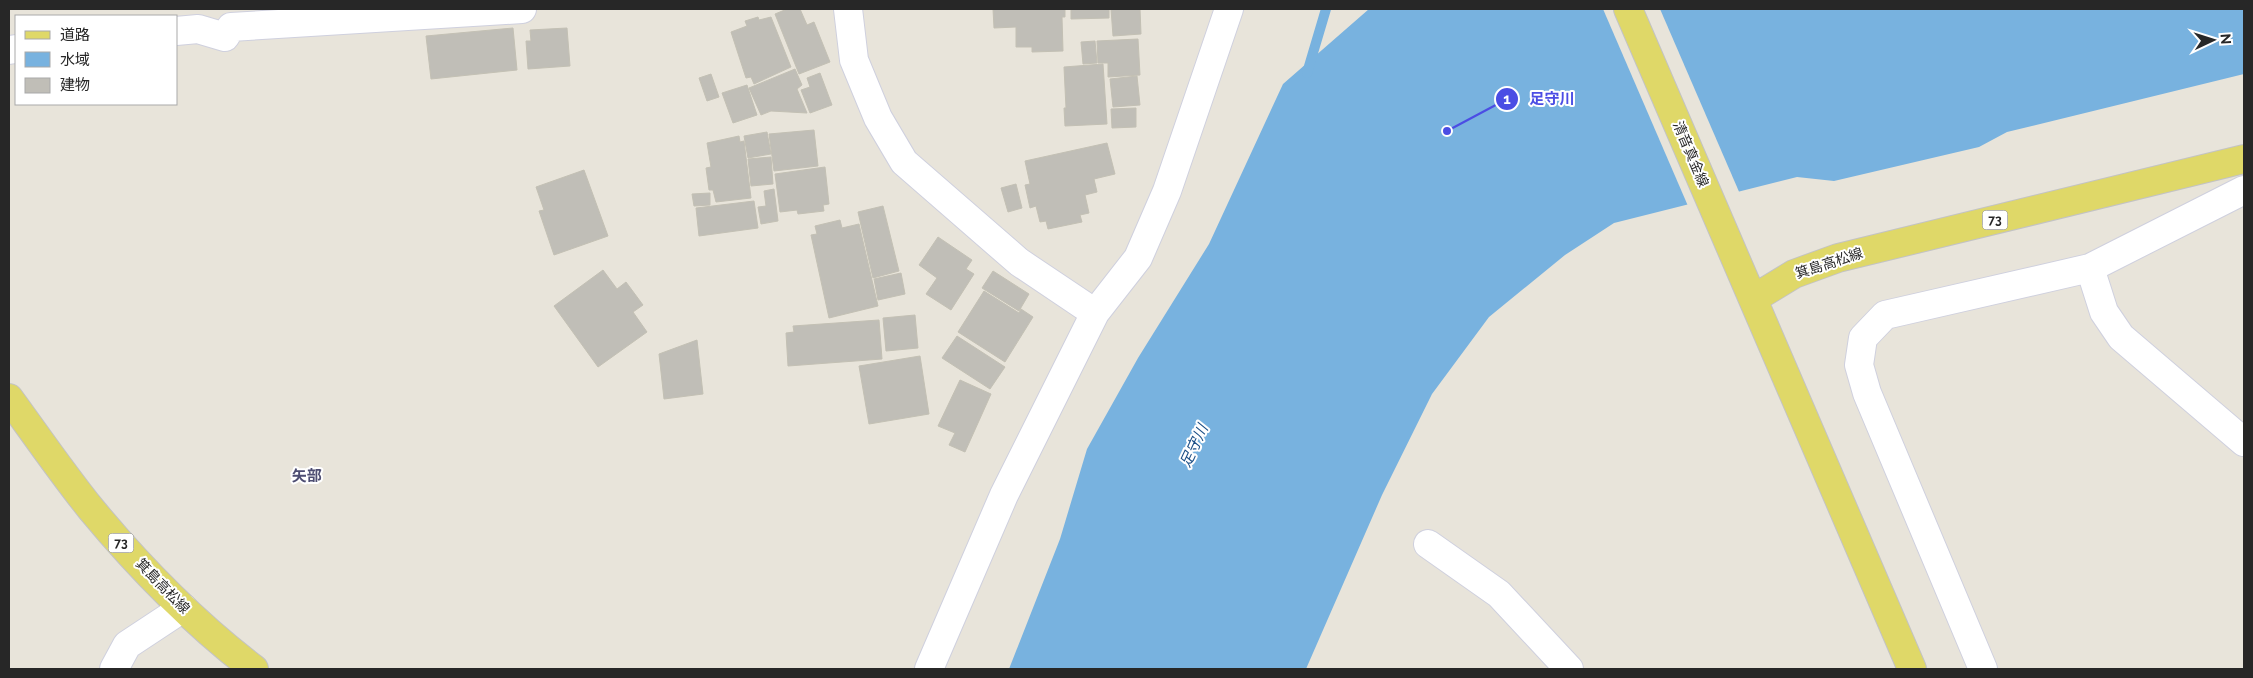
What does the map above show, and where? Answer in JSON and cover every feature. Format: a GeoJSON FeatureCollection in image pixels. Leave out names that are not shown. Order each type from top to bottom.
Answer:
{"type":"FeatureCollection","features":[{"type":"Feature","properties":{"kind":"main road","name":"清音真金線"},"geometry":{"type":"LineString","coordinates":[[1628,9],[1753,298]]}},
{"type":"Feature","properties":{"kind":"main road","name":"箕島高松線"},"geometry":{"type":"LineString","coordinates":[[1753,298],[1794,274],[1838,258],[2244,159]]}},
{"type":"Feature","properties":{"kind":"main road"},"geometry":{"type":"LineString","coordinates":[[1753,298],[1912,669]]}},
{"type":"Feature","properties":{"kind":"main road","name":"箕島高松線"},"geometry":{"type":"LineString","coordinates":[[9,398],[91,508],[183,608],[254,669]]}},
{"type":"Feature","properties":{"kind":"street"},"geometry":{"type":"LineString","coordinates":[[178,31],[198,29],[225,37],[231,27],[522,9]]}},
{"type":"Feature","properties":{"kind":"street"},"geometry":{"type":"LineString","coordinates":[[848,9],[854,60],[878,118],[904,162],[1019,262],[1095,313]]}},
{"type":"Feature","properties":{"kind":"street"},"geometry":{"type":"LineString","coordinates":[[929,669],[1004,495],[1095,313],[1138,258],[1168,191],[1229,9]]}},
{"type":"Feature","properties":{"kind":"street"},"geometry":{"type":"LineString","coordinates":[[1983,669],[1867,393],[1859,365],[1863,338],[1885,315],[2090,268],[2244,190]]}},
{"type":"Feature","properties":{"kind":"street"},"geometry":{"type":"LineString","coordinates":[[2090,268],[2104,312],[2122,337],[2244,442]]}},
{"type":"Feature","properties":{"kind":"street"},"geometry":{"type":"LineString","coordinates":[[1428,544],[1499,594],[1569,669]]}},
{"type":"Feature","properties":{"kind":"street"},"geometry":{"type":"LineString","coordinates":[[114,669],[127,645],[183,608]]}},
{"type":"Feature","properties":{"kind":"water"},"geometry":{"type":"Polygon","coordinates":[[[1369,9],[2244,9],[2244,74],[2007,132],[1979,147],[1834,181],[1797,177],[1614,223],[1565,255],[1489,317],[1432,394],[1382,495],[1306,669],[1009,669],[1060,539],[1087,449],[1138,358],[1209,244],[1283,84],[1369,9]]]}},
{"type":"Feature","properties":{"kind":"pier"},"geometry":{"type":"Polygon","coordinates":[[[1603,9],[1660,9],[1740,194],[1688,206],[1603,9]]]}},
{"type":"Feature","properties":{"kind":"building"},"geometry":{"type":"Polygon","coordinates":[[[787,9],[800,9],[807,25],[814,22],[830,62],[799,74],[775,14],[787,9]]]}},
{"type":"Feature","properties":{"kind":"building"},"geometry":{"type":"Polygon","coordinates":[[[993,9],[1065,9],[1065,17],[1062,17],[1063,51],[1032,52],[1032,47],[1016,47],[1016,27],[994,28],[993,9]]]}},
{"type":"Feature","properties":{"kind":"building"},"geometry":{"type":"Polygon","coordinates":[[[1071,9],[1109,9],[1109,18],[1071,19],[1071,9]]]}},
{"type":"Feature","properties":{"kind":"building"},"geometry":{"type":"Polygon","coordinates":[[[1111,9],[1140,9],[1141,34],[1113,36],[1111,9]]]}},
{"type":"Feature","properties":{"kind":"building"},"geometry":{"type":"Polygon","coordinates":[[[758,17],[759,20],[771,17],[791,67],[754,84],[751,77],[746,78],[731,32],[747,26],[745,21],[758,17]]]}},
{"type":"Feature","properties":{"kind":"building"},"geometry":{"type":"Polygon","coordinates":[[[513,28],[517,70],[431,79],[426,36],[513,28]]]}},
{"type":"Feature","properties":{"kind":"building"},"geometry":{"type":"Polygon","coordinates":[[[567,28],[570,66],[528,69],[526,41],[531,41],[530,30],[567,28]]]}},
{"type":"Feature","properties":{"kind":"building"},"geometry":{"type":"Polygon","coordinates":[[[1138,39],[1140,75],[1108,77],[1108,63],[1098,63],[1097,41],[1138,39]]]}},
{"type":"Feature","properties":{"kind":"building"},"geometry":{"type":"Polygon","coordinates":[[[1095,41],[1097,63],[1083,64],[1081,42],[1095,41]]]}},
{"type":"Feature","properties":{"kind":"building"},"geometry":{"type":"Polygon","coordinates":[[[1103,64],[1107,124],[1065,126],[1064,67],[1103,64]]]}},
{"type":"Feature","properties":{"kind":"building"},"geometry":{"type":"Polygon","coordinates":[[[795,69],[802,85],[797,89],[807,113],[771,111],[761,115],[749,88],[795,69]]]}},
{"type":"Feature","properties":{"kind":"building"},"geometry":{"type":"Polygon","coordinates":[[[820,73],[832,105],[810,113],[801,90],[810,87],[807,78],[820,73]]]}},
{"type":"Feature","properties":{"kind":"building"},"geometry":{"type":"Polygon","coordinates":[[[711,74],[719,97],[707,101],[699,78],[711,74]]]}},
{"type":"Feature","properties":{"kind":"building"},"geometry":{"type":"Polygon","coordinates":[[[1137,76],[1140,105],[1113,107],[1110,79],[1137,76]]]}},
{"type":"Feature","properties":{"kind":"building"},"geometry":{"type":"Polygon","coordinates":[[[747,85],[757,115],[733,123],[722,93],[747,85]]]}},
{"type":"Feature","properties":{"kind":"building"},"geometry":{"type":"Polygon","coordinates":[[[1136,108],[1136,127],[1112,128],[1111,109],[1136,108]]]}},
{"type":"Feature","properties":{"kind":"building"},"geometry":{"type":"Polygon","coordinates":[[[814,130],[818,166],[774,171],[769,134],[814,130]]]}},
{"type":"Feature","properties":{"kind":"building"},"geometry":{"type":"Polygon","coordinates":[[[767,132],[771,154],[748,158],[744,136],[767,132]]]}},
{"type":"Feature","properties":{"kind":"building"},"geometry":{"type":"Polygon","coordinates":[[[739,136],[740,142],[744,141],[751,198],[716,202],[713,190],[709,190],[706,168],[711,167],[707,143],[739,136]]]}},
{"type":"Feature","properties":{"kind":"building"},"geometry":{"type":"Polygon","coordinates":[[[1107,143],[1115,174],[1094,179],[1097,192],[1085,195],[1089,213],[1080,215],[1082,222],[1048,229],[1046,221],[1040,222],[1036,206],[1030,208],[1025,185],[1030,184],[1025,161],[1107,143]]]}},
{"type":"Feature","properties":{"kind":"building"},"geometry":{"type":"Polygon","coordinates":[[[771,157],[773,184],[751,186],[748,159],[771,157]]]}},
{"type":"Feature","properties":{"kind":"building"},"geometry":{"type":"Polygon","coordinates":[[[825,167],[829,204],[823,205],[824,211],[798,214],[797,210],[780,212],[775,174],[825,167]]]}},
{"type":"Feature","properties":{"kind":"building"},"geometry":{"type":"Polygon","coordinates":[[[584,170],[608,236],[554,255],[539,211],[544,210],[536,187],[584,170]]]}},
{"type":"Feature","properties":{"kind":"building"},"geometry":{"type":"Polygon","coordinates":[[[1016,184],[1022,208],[1008,212],[1001,188],[1016,184]]]}},
{"type":"Feature","properties":{"kind":"building"},"geometry":{"type":"Polygon","coordinates":[[[774,189],[778,221],[761,224],[758,207],[766,206],[764,191],[774,189]]]}},
{"type":"Feature","properties":{"kind":"building"},"geometry":{"type":"Polygon","coordinates":[[[710,193],[710,205],[694,206],[692,194],[710,193]]]}},
{"type":"Feature","properties":{"kind":"building"},"geometry":{"type":"Polygon","coordinates":[[[754,201],[758,228],[699,236],[696,208],[754,201]]]}},
{"type":"Feature","properties":{"kind":"building"},"geometry":{"type":"Polygon","coordinates":[[[883,206],[899,271],[873,278],[858,212],[883,206]]]}},
{"type":"Feature","properties":{"kind":"building"},"geometry":{"type":"Polygon","coordinates":[[[840,220],[842,228],[859,224],[878,306],[829,318],[811,235],[817,234],[815,226],[840,220]]]}},
{"type":"Feature","properties":{"kind":"building"},"geometry":{"type":"Polygon","coordinates":[[[938,237],[972,260],[966,269],[974,274],[951,310],[926,294],[937,278],[919,265],[938,237]]]}},
{"type":"Feature","properties":{"kind":"building"},"geometry":{"type":"Polygon","coordinates":[[[603,270],[617,289],[626,282],[643,305],[633,312],[647,332],[598,367],[554,306],[603,270]]]}},
{"type":"Feature","properties":{"kind":"building"},"geometry":{"type":"Polygon","coordinates":[[[993,271],[1029,294],[1019,311],[982,288],[993,271]]]}},
{"type":"Feature","properties":{"kind":"building"},"geometry":{"type":"Polygon","coordinates":[[[901,273],[905,294],[878,300],[874,279],[901,273]]]}},
{"type":"Feature","properties":{"kind":"building"},"geometry":{"type":"Polygon","coordinates":[[[984,291],[1019,313],[1021,309],[1033,317],[1005,362],[958,332],[984,291]]]}},
{"type":"Feature","properties":{"kind":"building"},"geometry":{"type":"Polygon","coordinates":[[[915,315],[918,348],[886,351],[883,318],[915,315]]]}},
{"type":"Feature","properties":{"kind":"building"},"geometry":{"type":"Polygon","coordinates":[[[879,320],[882,359],[788,366],[786,333],[794,332],[793,326],[879,320]]]}},
{"type":"Feature","properties":{"kind":"building"},"geometry":{"type":"Polygon","coordinates":[[[957,336],[1005,367],[990,389],[942,358],[957,336]]]}},
{"type":"Feature","properties":{"kind":"building"},"geometry":{"type":"Polygon","coordinates":[[[697,340],[703,394],[664,399],[659,354],[697,340]]]}},
{"type":"Feature","properties":{"kind":"building"},"geometry":{"type":"Polygon","coordinates":[[[920,356],[929,414],[869,424],[859,366],[920,356]]]}},
{"type":"Feature","properties":{"kind":"building"},"geometry":{"type":"Polygon","coordinates":[[[960,380],[991,394],[965,452],[949,445],[955,433],[938,426],[960,380]]]}},
{"type":"Feature","properties":{"kind":"waterway"},"geometry":{"type":"LineString","coordinates":[[1307,73],[1326,9]]}},
{"type":"Feature","properties":{"kind":"place","name":"足守川"},"geometry":{"type":"Point","coordinates":[1447,131]}},
{"type":"Feature","properties":{"kind":"district","name":"矢部"},"geometry":{"type":"Point","coordinates":[307,476]}}]}
